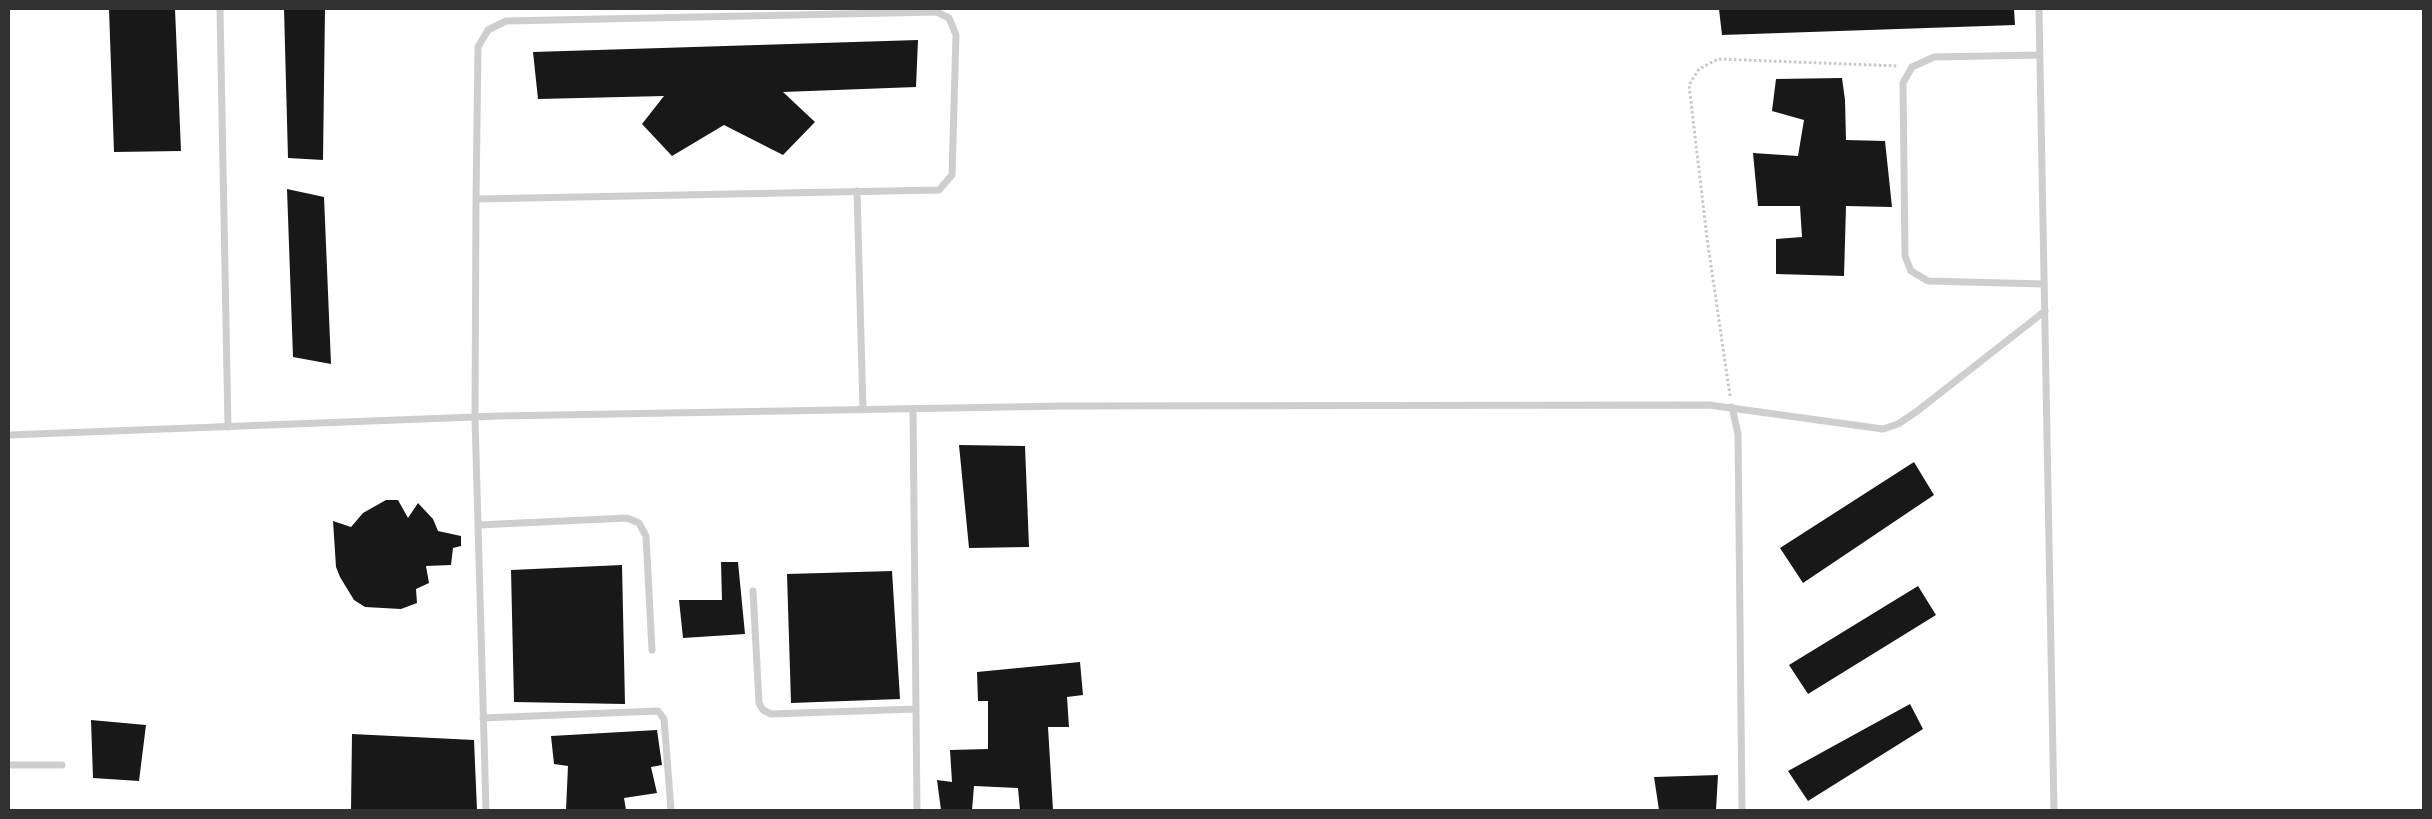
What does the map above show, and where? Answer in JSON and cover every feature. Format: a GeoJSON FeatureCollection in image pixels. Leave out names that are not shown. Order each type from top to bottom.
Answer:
{"type":"FeatureCollection","features":[{"type":"Feature","properties":{"kind":"lane"},"geometry":{"type":"LineString","coordinates":[[220,9],[228,426]]}},
{"type":"Feature","properties":{"kind":"lane"},"geometry":{"type":"LineString","coordinates":[[2039,9],[2054,810]]}},
{"type":"Feature","properties":{"kind":"lane"},"geometry":{"type":"LineString","coordinates":[[476,199],[939,190],[952,175],[956,35],[949,18],[937,12],[506,21],[488,30],[478,47],[476,199],[475,417],[486,810]]}},
{"type":"Feature","properties":{"kind":"lane"},"geometry":{"type":"LineString","coordinates":[[2039,55],[1934,57],[1912,67],[1903,83],[1905,256],[1911,271],[1928,281],[2044,284]]}},
{"type":"Feature","properties":{"kind":"lane"},"geometry":{"type":"LineString","coordinates":[[857,191],[863,410]]}},
{"type":"Feature","properties":{"kind":"lane"},"geometry":{"type":"LineString","coordinates":[[9,435],[475,417],[1084,406],[1709,405],[1883,429],[1898,424],[1916,412],[2045,312]]}},
{"type":"Feature","properties":{"kind":"lane"},"geometry":{"type":"LineString","coordinates":[[1732,407],[1738,434],[1742,810]]}},
{"type":"Feature","properties":{"kind":"lane"},"geometry":{"type":"LineString","coordinates":[[913,409],[917,810]]}},
{"type":"Feature","properties":{"kind":"lane"},"geometry":{"type":"LineString","coordinates":[[478,525],[627,518],[639,523],[646,536],[652,650]]}},
{"type":"Feature","properties":{"kind":"lane"},"geometry":{"type":"LineString","coordinates":[[753,591],[759,703],[763,710],[771,714],[916,709]]}},
{"type":"Feature","properties":{"kind":"lane"},"geometry":{"type":"LineString","coordinates":[[483,718],[658,711],[664,719],[671,810]]}},
{"type":"Feature","properties":{"kind":"lane"},"geometry":{"type":"LineString","coordinates":[[9,765],[62,765]]}},
{"type":"Feature","properties":{"kind":"path"},"geometry":{"type":"LineString","coordinates":[[1732,407],[1707,238],[1689,85],[1699,69],[1718,58],[1912,67]]}},
{"type":"Feature","properties":{"kind":"building"},"geometry":{"type":"Polygon","coordinates":[[[109,9],[175,9],[181,151],[114,152],[109,9]]]}},
{"type":"Feature","properties":{"kind":"building"},"geometry":{"type":"Polygon","coordinates":[[[284,9],[325,9],[323,160],[288,158],[284,9]]]}},
{"type":"Feature","properties":{"kind":"building"},"geometry":{"type":"Polygon","coordinates":[[[1719,9],[2014,9],[2015,25],[1722,35],[1719,9]]]}},
{"type":"Feature","properties":{"kind":"building"},"geometry":{"type":"Polygon","coordinates":[[[918,40],[916,87],[783,92],[815,122],[783,155],[724,125],[672,156],[642,124],[664,96],[538,99],[533,52],[918,40]]]}},
{"type":"Feature","properties":{"kind":"building"},"geometry":{"type":"Polygon","coordinates":[[[1842,78],[1845,100],[1846,140],[1885,141],[1892,207],[1846,206],[1844,276],[1776,274],[1776,239],[1802,237],[1800,206],[1758,206],[1753,153],[1798,156],[1804,120],[1772,111],[1776,79],[1842,78]]]}},
{"type":"Feature","properties":{"kind":"building"},"geometry":{"type":"Polygon","coordinates":[[[287,189],[324,197],[331,364],[293,357],[287,189]]]}},
{"type":"Feature","properties":{"kind":"building"},"geometry":{"type":"Polygon","coordinates":[[[959,445],[1025,446],[1029,547],[969,548],[959,445]]]}},
{"type":"Feature","properties":{"kind":"building"},"geometry":{"type":"Polygon","coordinates":[[[1914,462],[1934,495],[1803,583],[1780,548],[1914,462]]]}},
{"type":"Feature","properties":{"kind":"building"},"geometry":{"type":"Polygon","coordinates":[[[386,500],[398,500],[408,518],[418,503],[433,519],[438,531],[461,536],[461,546],[453,548],[451,565],[426,566],[429,583],[416,589],[417,603],[401,609],[365,607],[354,600],[336,567],[333,521],[351,527],[363,513],[386,500]]]}},
{"type":"Feature","properties":{"kind":"building"},"geometry":{"type":"Polygon","coordinates":[[[721,562],[738,562],[745,634],[683,638],[679,600],[722,600],[721,562]]]}},
{"type":"Feature","properties":{"kind":"building"},"geometry":{"type":"Polygon","coordinates":[[[622,565],[625,704],[514,702],[511,570],[622,565]]]}},
{"type":"Feature","properties":{"kind":"building"},"geometry":{"type":"Polygon","coordinates":[[[892,571],[900,699],[791,703],[787,574],[892,571]]]}},
{"type":"Feature","properties":{"kind":"building"},"geometry":{"type":"Polygon","coordinates":[[[1918,586],[1936,615],[1808,694],[1789,665],[1918,586]]]}},
{"type":"Feature","properties":{"kind":"building"},"geometry":{"type":"Polygon","coordinates":[[[1080,662],[1083,695],[1067,697],[1069,727],[1048,727],[1053,810],[1020,810],[1018,788],[974,786],[972,810],[941,810],[937,780],[952,782],[950,750],[988,749],[988,701],[978,701],[977,672],[1080,662]]]}},
{"type":"Feature","properties":{"kind":"building"},"geometry":{"type":"Polygon","coordinates":[[[1910,704],[1923,729],[1808,801],[1788,771],[1910,704]]]}},
{"type":"Feature","properties":{"kind":"building"},"geometry":{"type":"Polygon","coordinates":[[[91,720],[146,725],[139,781],[93,778],[91,720]]]}},
{"type":"Feature","properties":{"kind":"building"},"geometry":{"type":"Polygon","coordinates":[[[657,730],[662,765],[651,767],[657,793],[624,798],[626,810],[566,810],[568,766],[554,764],[551,736],[657,730]]]}},
{"type":"Feature","properties":{"kind":"building"},"geometry":{"type":"Polygon","coordinates":[[[352,734],[474,740],[477,810],[351,810],[352,734]]]}},
{"type":"Feature","properties":{"kind":"building"},"geometry":{"type":"Polygon","coordinates":[[[1718,775],[1716,810],[1659,810],[1654,777],[1718,775]]]}}]}
